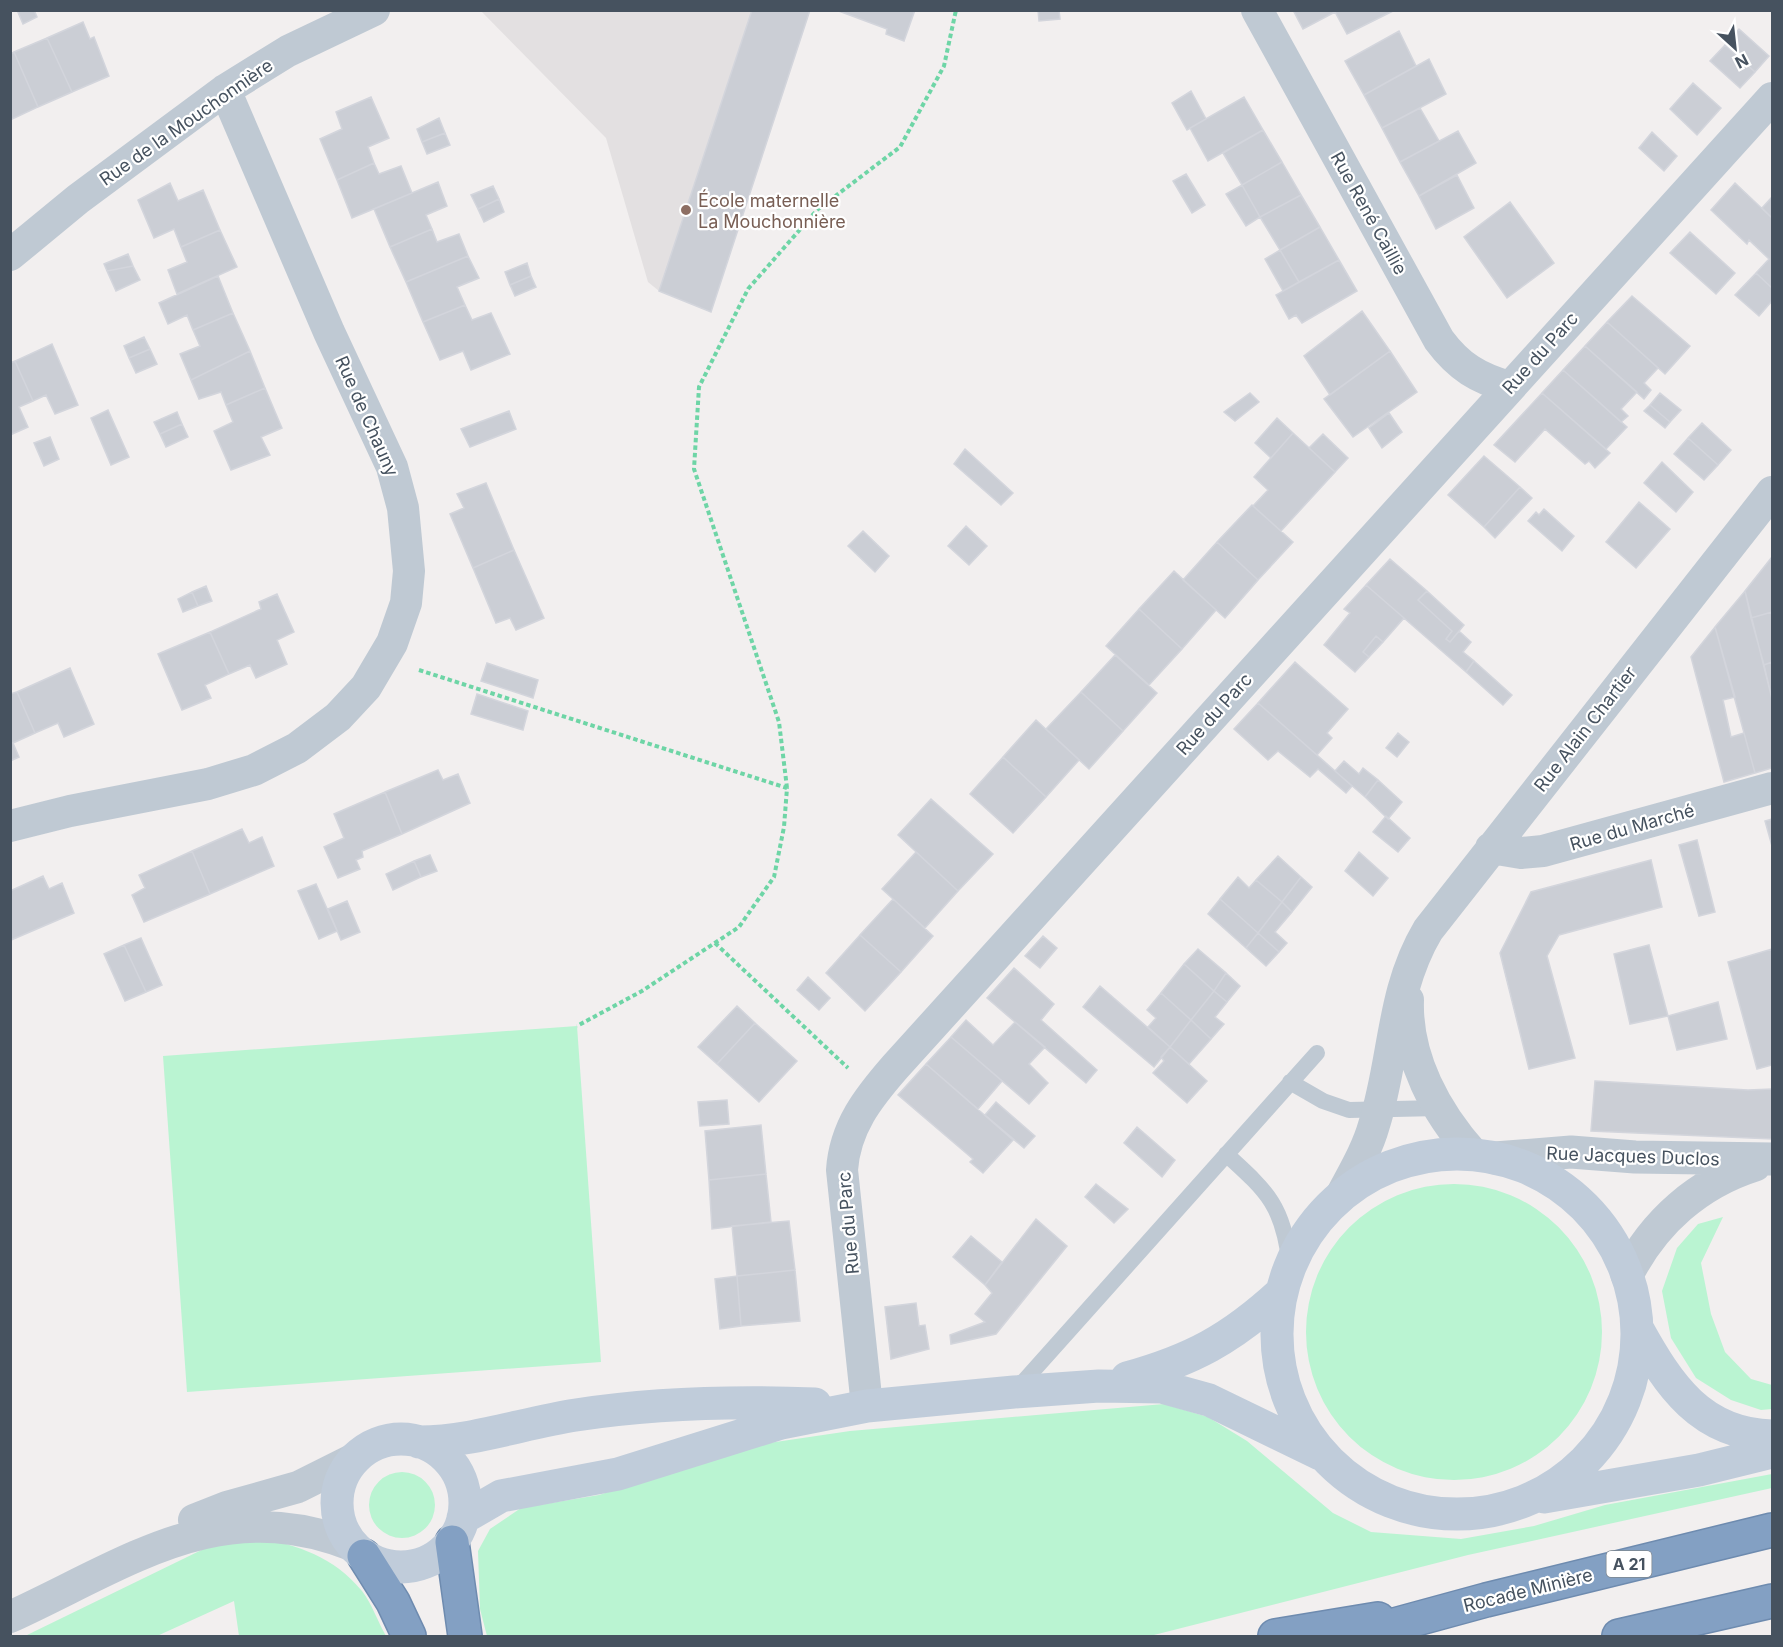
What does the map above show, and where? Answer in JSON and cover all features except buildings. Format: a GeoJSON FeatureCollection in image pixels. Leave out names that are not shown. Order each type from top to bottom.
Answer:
{"type":"FeatureCollection","features":[{"type":"Feature","properties":{"kind":"highway"},"geometry":{"type":"LineString","coordinates":[[457,1530],[465,1636]]}},
{"type":"Feature","properties":{"kind":"highway","name":"Rocade Minière"},"geometry":{"type":"LineString","coordinates":[[1354,1636],[1486,1600],[1773,1530]]}},
{"type":"Feature","properties":{"kind":"highway"},"geometry":{"type":"LineString","coordinates":[[359,1551],[409,1636]]}},
{"type":"Feature","properties":{"kind":"highway"},"geometry":{"type":"LineString","coordinates":[[1275,1636],[1486,1600]]}},
{"type":"Feature","properties":{"kind":"highway"},"geometry":{"type":"LineString","coordinates":[[1619,1636],[1773,1601]]}},
{"type":"Feature","properties":{"kind":"main road"},"geometry":{"type":"LineString","coordinates":[[1099,1386],[1170,1365],[1210,1347],[1250,1322],[1286,1279],[1317,1221],[1341,1196],[1375,1174],[1403,1162],[1433,1155],[1485,1156],[1534,1171],[1577,1199],[1610,1238],[1633,1292],[1637,1328],[1635,1360],[1627,1392],[1608,1432],[1571,1473],[1524,1501]]}},
{"type":"Feature","properties":{"kind":"main road"},"geometry":{"type":"LineString","coordinates":[[1286,1279],[1276,1331],[1285,1389],[1301,1425],[1324,1456],[1354,1482],[1408,1508],[1437,1513],[1467,1514],[1524,1501],[1699,1470],[1773,1452]]}},
{"type":"Feature","properties":{"kind":"main road"},"geometry":{"type":"LineString","coordinates":[[1637,1328],[1666,1376],[1698,1412],[1731,1430],[1754,1436],[1773,1437]]}},
{"type":"Feature","properties":{"kind":"main road"},"geometry":{"type":"LineString","coordinates":[[867,1406],[772,1402],[656,1408],[581,1414],[457,1440],[390,1441],[371,1447],[356,1458],[341,1483],[337,1502],[343,1530],[359,1551],[382,1565],[411,1566],[429,1561],[457,1530],[501,1496],[618,1474],[755,1430],[867,1406],[1099,1386],[1162,1387],[1209,1400],[1324,1456]]}},
{"type":"Feature","properties":{"kind":"main road"},"geometry":{"type":"LineString","coordinates":[[418,1442],[446,1458],[459,1476],[464,1496],[457,1530]]}},
{"type":"Feature","properties":{"kind":"street","name":"Rue de la Mouchonnière"},"geometry":{"type":"LineString","coordinates":[[10,255],[78,199],[225,90],[288,51],[374,10]]}},
{"type":"Feature","properties":{"kind":"street","name":"Rue René Caillie"},"geometry":{"type":"LineString","coordinates":[[1257,10],[1439,340],[1452,358],[1467,370],[1483,380],[1509,387]]}},
{"type":"Feature","properties":{"kind":"street","name":"Rue de Chauny"},"geometry":{"type":"LineString","coordinates":[[10,826],[70,811],[208,784],[276,760],[320,732],[353,703],[384,659],[399,625],[410,588],[399,489],[388,456],[329,332],[225,90]]}},
{"type":"Feature","properties":{"kind":"street","name":"Rue du Parc"},"geometry":{"type":"LineString","coordinates":[[867,1406],[842,1170],[844,1149],[850,1131],[873,1092],[1773,98]]}},
{"type":"Feature","properties":{"kind":"street","name":"Rue Alain Chartier"},"geometry":{"type":"LineString","coordinates":[[1341,1196],[1366,1147],[1378,1111],[1396,1009],[1418,948],[1428,930],[1773,492]]}},
{"type":"Feature","properties":{"kind":"street","name":"Rue du Marché"},"geometry":{"type":"LineString","coordinates":[[1491,849],[1521,853],[1543,851],[1773,788]]}},
{"type":"Feature","properties":{"kind":"street","name":"Rue Alain Chartier"},"geometry":{"type":"LineString","coordinates":[[1408,973],[1410,1036],[1421,1073],[1458,1138],[1485,1156]]}},
{"type":"Feature","properties":{"kind":"street","name":"Rue Jacques Duclos"},"geometry":{"type":"LineString","coordinates":[[1485,1156],[1571,1152],[1635,1157],[1772,1160]]}},
{"type":"Feature","properties":{"kind":"street","name":"Rue Jacques Duclos"},"geometry":{"type":"LineString","coordinates":[[1627,1275],[1645,1244],[1674,1211],[1694,1194],[1735,1171],[1772,1160]]}},
{"type":"Feature","properties":{"kind":"street"},"geometry":{"type":"LineString","coordinates":[[10,1617],[146,1552],[205,1514],[298,1487],[356,1458]]}},
{"type":"Feature","properties":{"kind":"street"},"geometry":{"type":"LineString","coordinates":[[146,1552],[216,1530],[265,1525],[316,1533],[359,1551]]}},
{"type":"Feature","properties":{"kind":"lane"},"geometry":{"type":"LineString","coordinates":[[1014,1392],[1317,1053]]}},
{"type":"Feature","properties":{"kind":"lane"},"geometry":{"type":"LineString","coordinates":[[1290,1082],[1337,1107],[1378,1111],[1439,1108]]}},
{"type":"Feature","properties":{"kind":"lane"},"geometry":{"type":"LineString","coordinates":[[1226,1155],[1260,1185],[1273,1202],[1285,1232],[1286,1279]]}},
{"type":"Feature","properties":{"kind":"path"},"geometry":{"type":"LineString","coordinates":[[577,1026],[642,991],[739,927],[774,877],[784,827],[787,788],[779,722],[694,469],[699,387],[748,289],[817,210],[900,147],[944,66],[956,10]]}},
{"type":"Feature","properties":{"kind":"path"},"geometry":{"type":"LineString","coordinates":[[384,659],[787,788]]}},
{"type":"Feature","properties":{"kind":"path"},"geometry":{"type":"LineString","coordinates":[[715,943],[873,1092]]}},
{"type":"Feature","properties":{"kind":"shaded area","name":"École maternelle La Mouchonnière"},"geometry":{"type":"Polygon","coordinates":[[[481,11],[810,11],[711,312],[659,291],[648,282],[606,138],[481,11]]]}},
{"type":"Feature","properties":{"kind":"green space"},"geometry":{"type":"Polygon","coordinates":[[[577,1026],[601,1362],[187,1392],[163,1056],[577,1026]]]}},
{"type":"Feature","properties":{"kind":"green space"},"geometry":{"type":"Polygon","coordinates":[[[1439,1184],[1469,1184],[1497,1190],[1524,1201],[1548,1217],[1569,1238],[1585,1262],[1596,1289],[1602,1317],[1602,1347],[1596,1375],[1585,1402],[1569,1426],[1548,1447],[1524,1463],[1497,1474],[1469,1480],[1439,1480],[1411,1474],[1384,1463],[1360,1447],[1339,1426],[1323,1402],[1312,1375],[1306,1347],[1306,1317],[1312,1289],[1323,1262],[1339,1238],[1360,1217],[1384,1201],[1411,1190],[1439,1184]]]}},
{"type":"Feature","properties":{"kind":"green space"},"geometry":{"type":"Polygon","coordinates":[[[1723,1217],[1701,1263],[1711,1314],[1725,1352],[1751,1379],[1772,1385],[1772,1409],[1761,1410],[1731,1400],[1696,1378],[1671,1338],[1662,1291],[1677,1248],[1698,1224],[1723,1217]]]}},
{"type":"Feature","properties":{"kind":"green space"},"geometry":{"type":"Polygon","coordinates":[[[1164,1404],[1208,1417],[1247,1441],[1333,1513],[1371,1532],[1461,1539],[1534,1526],[1605,1505],[1772,1474],[1772,1488],[1468,1555],[1150,1636],[487,1636],[480,1609],[478,1551],[490,1529],[521,1508],[599,1495],[748,1446],[850,1431],[1164,1404]]]}},
{"type":"Feature","properties":{"kind":"green space"},"geometry":{"type":"Polygon","coordinates":[[[402,1472],[415,1475],[425,1482],[432,1492],[435,1505],[432,1518],[425,1528],[415,1535],[402,1538],[389,1535],[379,1528],[372,1518],[369,1505],[372,1492],[379,1482],[389,1475],[402,1472]]]}},
{"type":"Feature","properties":{"kind":"green space"},"geometry":{"type":"Polygon","coordinates":[[[257,1537],[287,1544],[314,1554],[339,1569],[366,1596],[386,1636],[239,1636],[234,1601],[157,1636],[25,1636],[222,1540],[257,1537]]]}},
{"type":"Feature","properties":{"kind":"place","name":"École maternelle La Mouchonnière"},"geometry":{"type":"Point","coordinates":[686,210]}}]}
